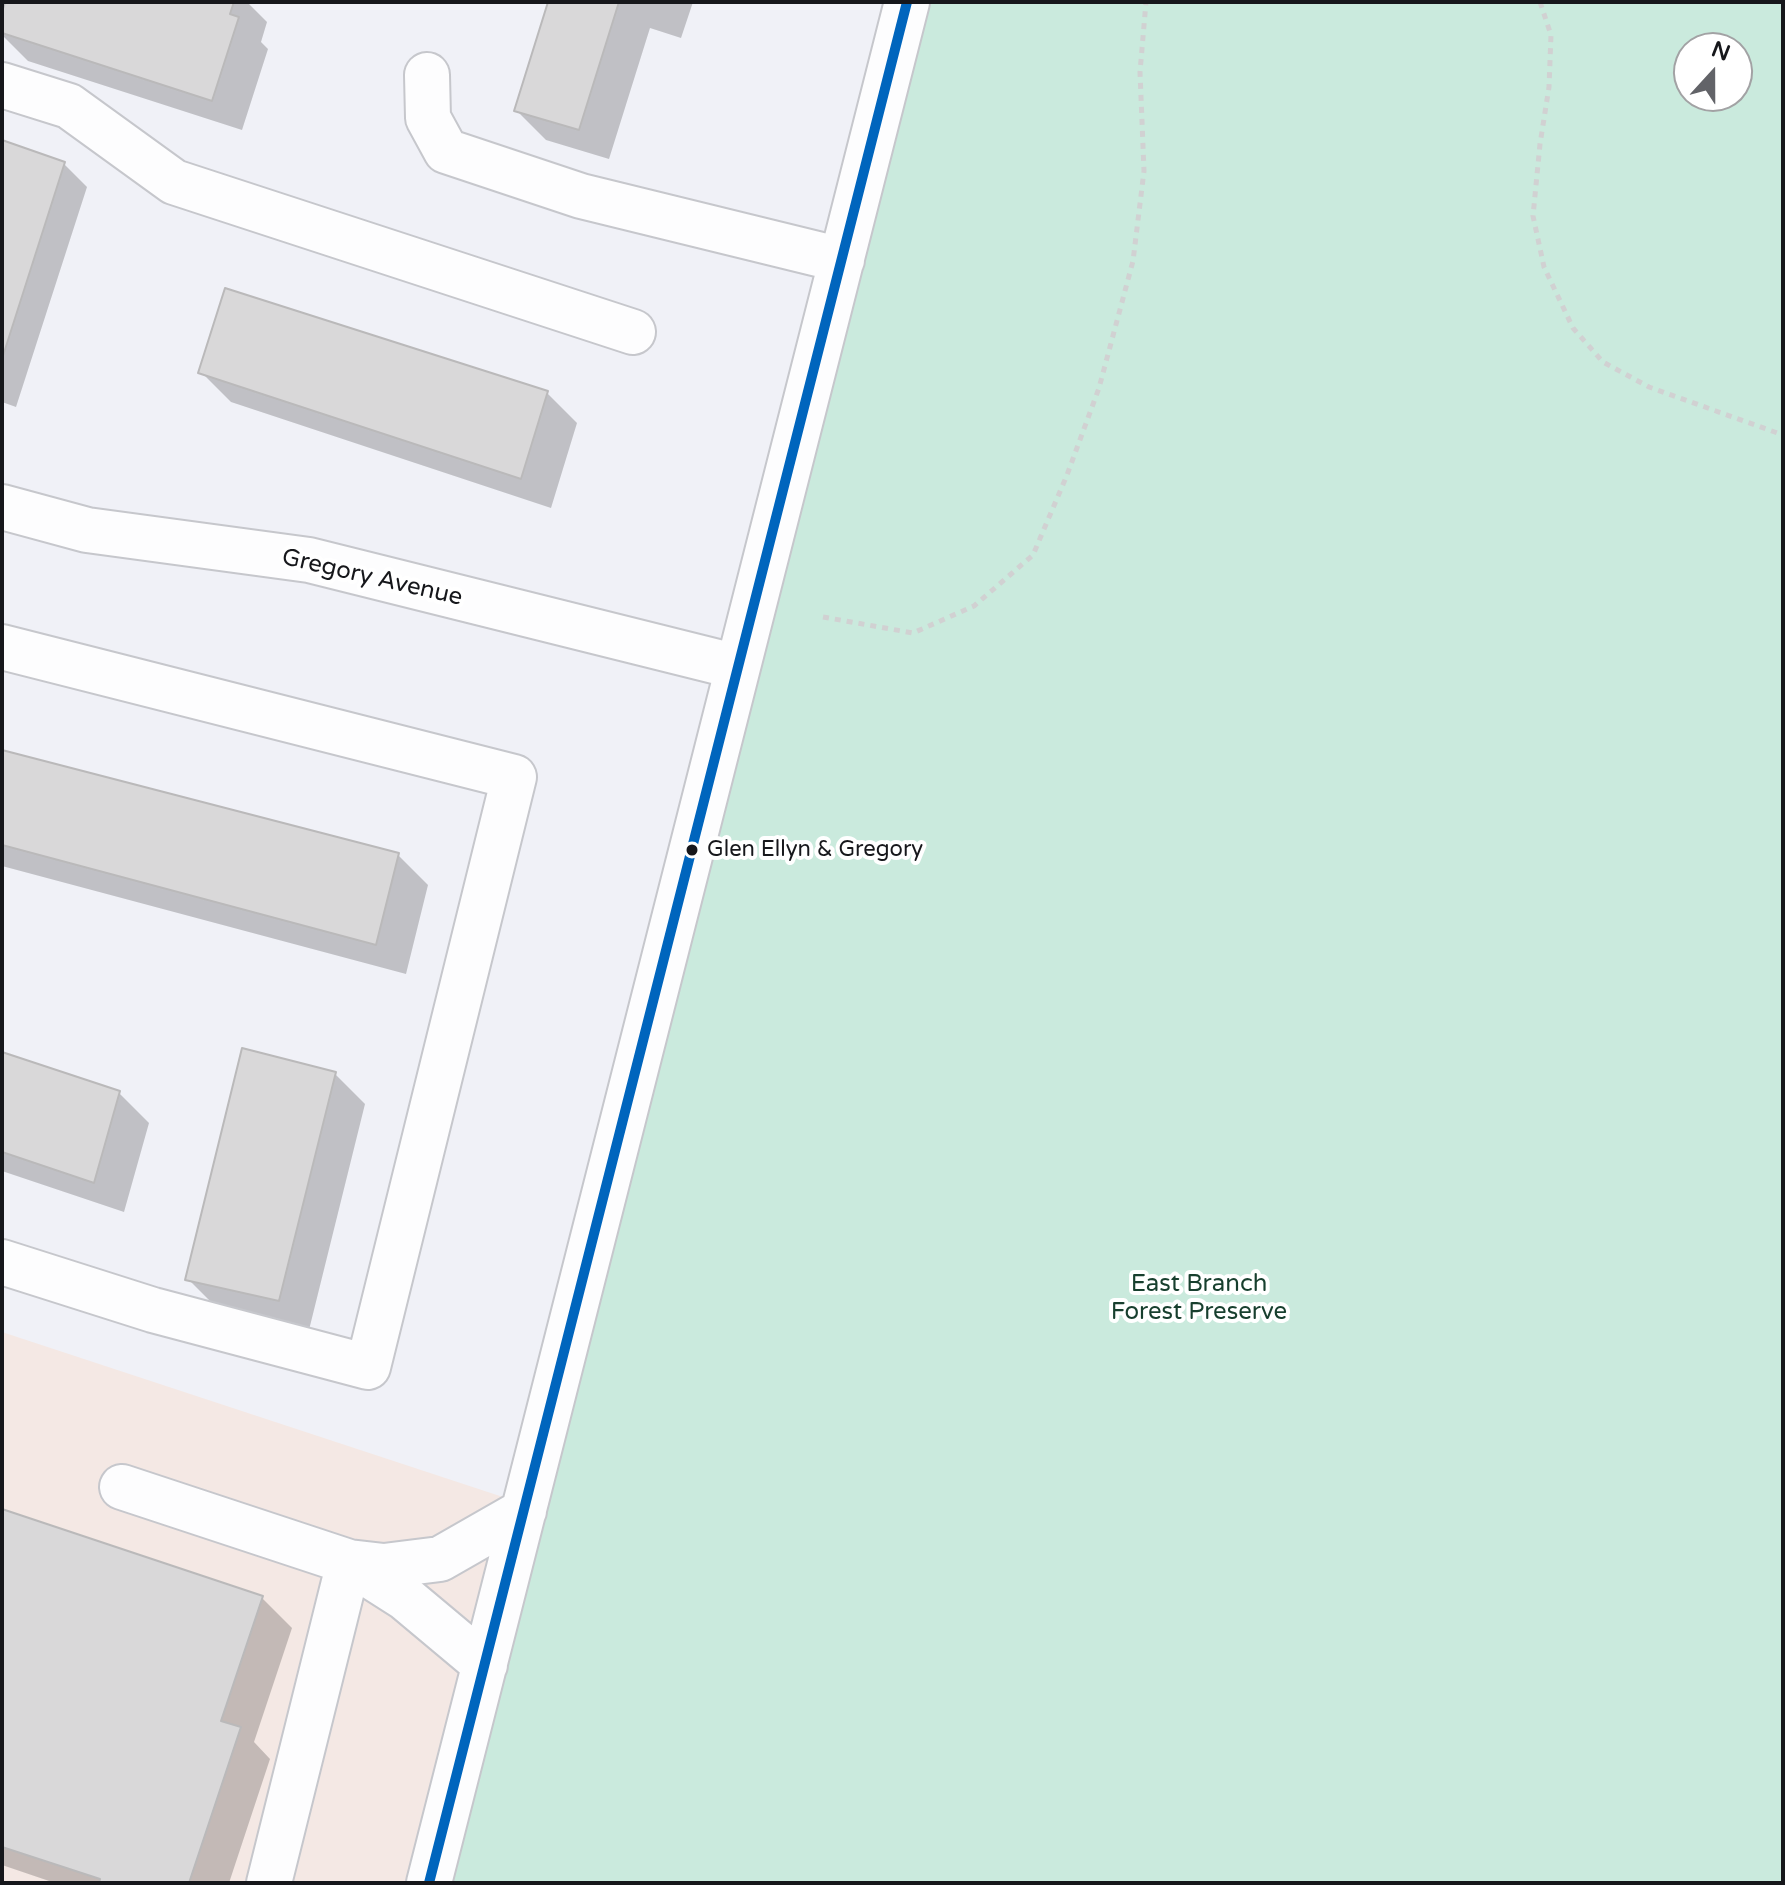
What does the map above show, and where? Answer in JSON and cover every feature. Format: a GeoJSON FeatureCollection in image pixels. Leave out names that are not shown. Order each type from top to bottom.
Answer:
{"type":"FeatureCollection","features":[{"type":"Feature","properties":{"kind":"street"},"geometry":{"type":"LineString","coordinates":[[429,1883],[907,2]]}},
{"type":"Feature","properties":{"kind":"street"},"geometry":{"type":"LineString","coordinates":[[427,75],[428,118],[446,151],[581,196],[842,260]]}},
{"type":"Feature","properties":{"kind":"street"},"geometry":{"type":"LineString","coordinates":[[2,85],[69,106],[174,182],[633,332]]}},
{"type":"Feature","properties":{"kind":"street","name":"Gregory Avenue"},"geometry":{"type":"LineString","coordinates":[[2,507],[87,530],[309,560],[738,667]]}},
{"type":"Feature","properties":{"kind":"street"},"geometry":{"type":"LineString","coordinates":[[2,647],[514,777],[368,1367],[153,1310],[2,1262]]}},
{"type":"Feature","properties":{"kind":"street"},"geometry":{"type":"LineString","coordinates":[[122,1487],[349,1562],[384,1566],[440,1559],[524,1511]]}},
{"type":"Feature","properties":{"kind":"street"},"geometry":{"type":"LineString","coordinates":[[349,1562],[405,1598],[485,1665]]}},
{"type":"Feature","properties":{"kind":"street"},"geometry":{"type":"LineString","coordinates":[[269,1883],[349,1562]]}},
{"type":"Feature","properties":{"kind":"path"},"geometry":{"type":"LineString","coordinates":[[823,617],[913,633],[974,606],[1033,555],[1099,388],[1133,261],[1144,171],[1140,72],[1146,2]]}},
{"type":"Feature","properties":{"kind":"path"},"geometry":{"type":"LineString","coordinates":[[1540,2],[1551,35],[1549,87],[1533,216],[1544,267],[1573,328],[1603,362],[1649,387],[1783,435]]}},
{"type":"Feature","properties":{"kind":"shaded area"},"geometry":{"type":"Polygon","coordinates":[[[2,1332],[509,1499],[410,1883],[2,1883],[2,1332]]]}},
{"type":"Feature","properties":{"kind":"green space","name":"East Branch Forest Preserve"},"geometry":{"type":"Polygon","coordinates":[[[925,2],[1783,2],[1783,1883],[445,1883],[925,2]]]}},
{"type":"Feature","properties":{"kind":"building"},"geometry":{"type":"Polygon","coordinates":[[[5,2],[234,2],[230,14],[239,17],[212,101],[2,33],[5,2]]]}},
{"type":"Feature","properties":{"kind":"building"},"geometry":{"type":"Polygon","coordinates":[[[548,2],[619,2],[579,130],[514,111],[548,2]]]}},
{"type":"Feature","properties":{"kind":"building"},"geometry":{"type":"Polygon","coordinates":[[[2,140],[65,162],[2,359],[2,140]]]}},
{"type":"Feature","properties":{"kind":"building"},"geometry":{"type":"Polygon","coordinates":[[[225,288],[548,391],[521,479],[198,373],[225,288]]]}},
{"type":"Feature","properties":{"kind":"building"},"geometry":{"type":"Polygon","coordinates":[[[2,750],[399,853],[376,945],[2,845],[2,750]]]}},
{"type":"Feature","properties":{"kind":"building"},"geometry":{"type":"Polygon","coordinates":[[[242,1048],[336,1072],[279,1301],[185,1280],[242,1048]]]}},
{"type":"Feature","properties":{"kind":"building"},"geometry":{"type":"Polygon","coordinates":[[[2,1052],[120,1091],[94,1183],[2,1152],[2,1052]]]}},
{"type":"Feature","properties":{"kind":"building"},"geometry":{"type":"Polygon","coordinates":[[[2,1509],[263,1596],[221,1721],[241,1727],[189,1883],[99,1883],[100,1879],[2,1847],[2,1509]]]}},
{"type":"Feature","properties":{"kind":"transit line"},"geometry":{"type":"LineString","coordinates":[[429,1883],[907,2]]}},
{"type":"Feature","properties":{"kind":"place","name":"Glen Ellyn & Gregory"},"geometry":{"type":"Point","coordinates":[692,850]}}]}
